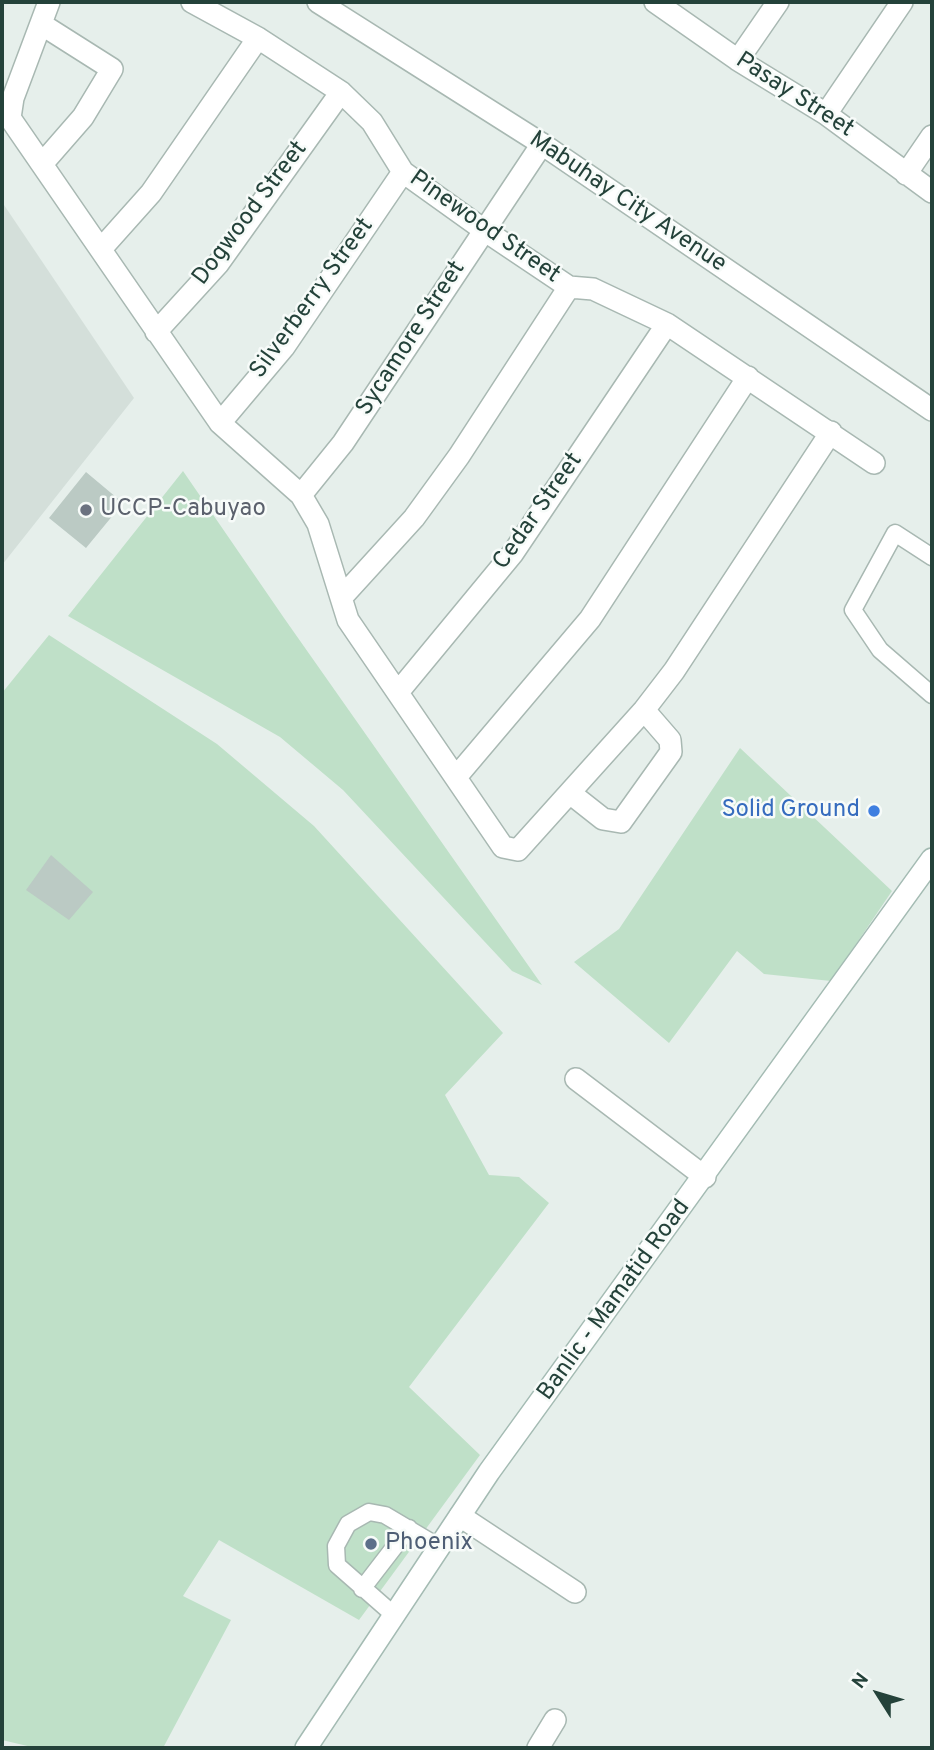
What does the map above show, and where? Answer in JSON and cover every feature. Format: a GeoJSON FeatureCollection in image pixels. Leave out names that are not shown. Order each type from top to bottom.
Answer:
{"type":"FeatureCollection","features":[{"type":"Feature","properties":{"kind":"street"},"geometry":{"type":"LineString","coordinates":[[49,2],[13,98],[10,118],[220,423],[301,495],[318,524],[348,620],[503,847],[518,850],[644,710],[674,671],[831,432]]}},
{"type":"Feature","properties":{"kind":"street","name":"Pinewood Street"},"geometry":{"type":"LineString","coordinates":[[192,2],[258,38],[341,92],[372,122],[403,172],[484,230],[569,287],[593,289],[667,324],[874,463]]}},
{"type":"Feature","properties":{"kind":"street","name":"Mabuhay City Avenue"},"geometry":{"type":"LineString","coordinates":[[318,2],[541,145],[932,410]]}},
{"type":"Feature","properties":{"kind":"street","name":"Pasay Street"},"geometry":{"type":"LineString","coordinates":[[655,2],[738,60],[826,114],[932,192]]}},
{"type":"Feature","properties":{"kind":"street"},"geometry":{"type":"LineString","coordinates":[[738,60],[778,2]]}},
{"type":"Feature","properties":{"kind":"street"},"geometry":{"type":"LineString","coordinates":[[826,114],[902,2]]}},
{"type":"Feature","properties":{"kind":"street"},"geometry":{"type":"LineString","coordinates":[[41,24],[112,69],[83,117],[42,164]]}},
{"type":"Feature","properties":{"kind":"street"},"geometry":{"type":"LineString","coordinates":[[101,249],[151,192],[258,38]]}},
{"type":"Feature","properties":{"kind":"street","name":"Dogwood Street"},"geometry":{"type":"LineString","coordinates":[[156,332],[218,264],[341,92]]}},
{"type":"Feature","properties":{"kind":"street"},"geometry":{"type":"LineString","coordinates":[[906,174],[932,136]]}},
{"type":"Feature","properties":{"kind":"street","name":"Sycamore Street"},"geometry":{"type":"LineString","coordinates":[[301,495],[343,443],[541,145]]}},
{"type":"Feature","properties":{"kind":"street","name":"Silverberry Street"},"geometry":{"type":"LineString","coordinates":[[220,423],[284,347],[403,172]]}},
{"type":"Feature","properties":{"kind":"street"},"geometry":{"type":"LineString","coordinates":[[342,597],[414,518],[459,456],[569,287]]}},
{"type":"Feature","properties":{"kind":"street","name":"Cedar Street"},"geometry":{"type":"LineString","coordinates":[[399,691],[513,553],[667,324]]}},
{"type":"Feature","properties":{"kind":"street"},"geometry":{"type":"LineString","coordinates":[[457,776],[590,619],[748,377]]}},
{"type":"Feature","properties":{"kind":"street"},"geometry":{"type":"LineString","coordinates":[[570,793],[603,819],[621,822],[671,752],[670,740],[644,710]]}},
{"type":"Feature","properties":{"kind":"street","name":"Banlic - Mamatid Road"},"geometry":{"type":"LineString","coordinates":[[306,1748],[460,1516],[932,859]]}},
{"type":"Feature","properties":{"kind":"street"},"geometry":{"type":"LineString","coordinates":[[576,1079],[705,1177]]}},
{"type":"Feature","properties":{"kind":"street"},"geometry":{"type":"LineString","coordinates":[[460,1516],[575,1591]]}},
{"type":"Feature","properties":{"kind":"street"},"geometry":{"type":"LineString","coordinates":[[538,1748],[555,1720]]}},
{"type":"Feature","properties":{"kind":"lane"},"geometry":{"type":"LineString","coordinates":[[932,557],[895,533],[853,610],[880,650],[932,695]]}},
{"type":"Feature","properties":{"kind":"lane"},"geometry":{"type":"LineString","coordinates":[[394,1615],[337,1565],[336,1546],[348,1524],[369,1512],[385,1515],[439,1547]]}},
{"type":"Feature","properties":{"kind":"lane"},"geometry":{"type":"LineString","coordinates":[[362,1589],[409,1528]]}},
{"type":"Feature","properties":{"kind":"shaded area"},"geometry":{"type":"Polygon","coordinates":[[[2,202],[134,398],[2,565],[2,202]]]}},
{"type":"Feature","properties":{"kind":"green space"},"geometry":{"type":"Polygon","coordinates":[[[183,471],[542,985],[512,971],[343,790],[280,737],[68,616],[183,471]]]}},
{"type":"Feature","properties":{"kind":"green space"},"geometry":{"type":"Polygon","coordinates":[[[49,635],[217,744],[314,826],[503,1033],[445,1095],[489,1175],[519,1177],[549,1203],[409,1387],[480,1455],[359,1620],[219,1540],[183,1596],[231,1620],[163,1748],[36,1748],[2,1740],[2,693],[49,635]]]}},
{"type":"Feature","properties":{"kind":"green space"},"geometry":{"type":"Polygon","coordinates":[[[740,748],[892,891],[831,981],[764,974],[737,951],[669,1043],[574,962],[619,929],[740,748]]]}},
{"type":"Feature","properties":{"kind":"building","name":"UCCP-Cabuyao"},"geometry":{"type":"Polygon","coordinates":[[[86,472],[123,503],[86,548],[49,518],[86,472]]]}},
{"type":"Feature","properties":{"kind":"building"},"geometry":{"type":"Polygon","coordinates":[[[51,855],[93,892],[69,920],[26,890],[51,855]]]}},
{"type":"Feature","properties":{"kind":"place","name":"UCCP-Cabuyao"},"geometry":{"type":"Point","coordinates":[86,510]}},
{"type":"Feature","properties":{"kind":"place","name":"Solid Ground"},"geometry":{"type":"Point","coordinates":[874,811]}},
{"type":"Feature","properties":{"kind":"place","name":"Phoenix"},"geometry":{"type":"Point","coordinates":[371,1544]}}]}
